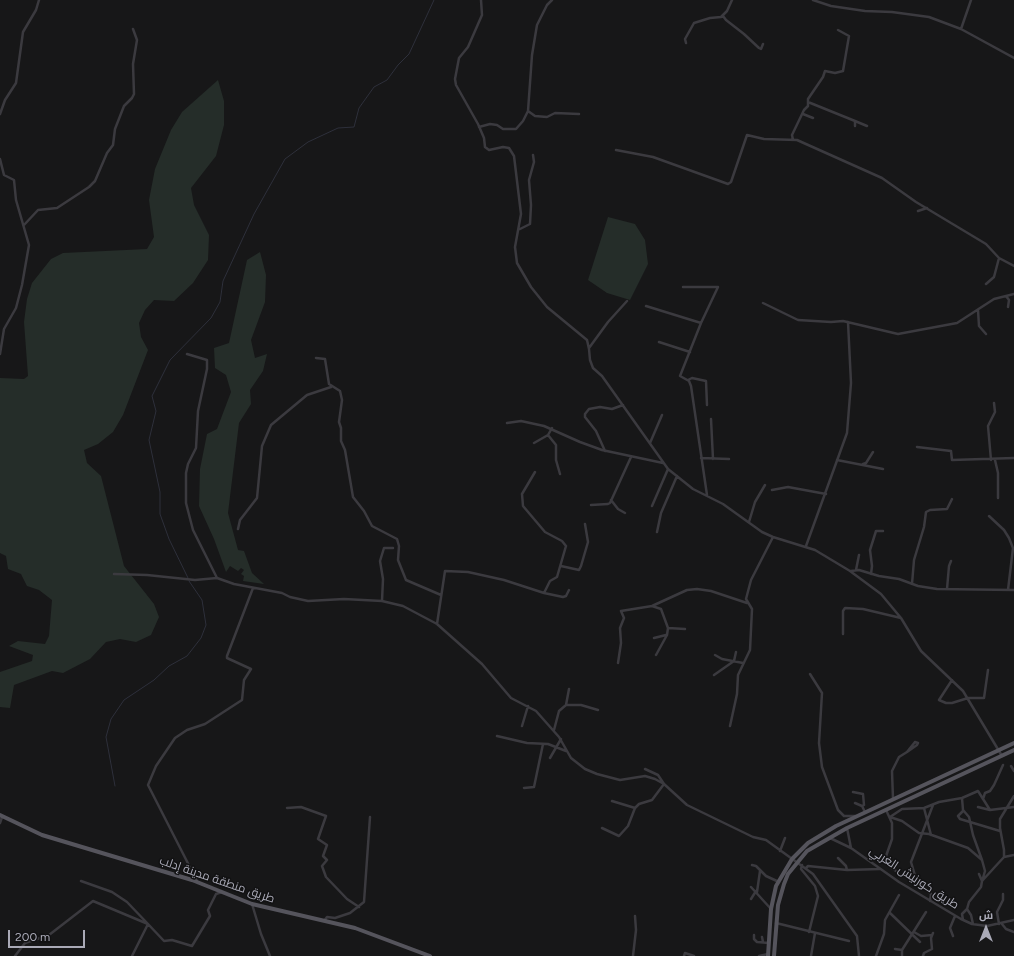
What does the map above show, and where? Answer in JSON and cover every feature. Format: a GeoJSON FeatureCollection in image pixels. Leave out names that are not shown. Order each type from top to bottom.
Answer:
{"type":"FeatureCollection","features":[{"type":"Feature","properties":{"kind":"main road"},"geometry":{"type":"LineString","coordinates":[[768,955],[771,910],[778,882],[792,859],[808,844],[836,826],[1014,743]]}},
{"type":"Feature","properties":{"kind":"main road"},"geometry":{"type":"LineString","coordinates":[[774,956],[778,905],[784,884],[788,874],[807,852],[828,838],[847,828],[1014,750]]}},
{"type":"Feature","properties":{"kind":"main road","name":"طريق منطقة مدينة إدلب"},"geometry":{"type":"LineString","coordinates":[[1,816],[42,835],[198,883],[252,904],[355,928],[422,955],[430,956]]}},
{"type":"Feature","properties":{"kind":"street"},"geometry":{"type":"LineString","coordinates":[[0,114],[5,100],[16,82],[23,32],[36,10],[39,0]]}},
{"type":"Feature","properties":{"kind":"street"},"geometry":{"type":"LineString","coordinates":[[482,0],[482,15],[468,47],[459,58],[455,79],[456,85],[479,128],[485,147],[489,150],[504,147],[509,148],[514,156],[521,214],[515,247],[517,263],[527,281],[547,307],[587,340],[590,360],[593,368],[602,376],[668,469],[693,489],[723,504],[772,537],[806,546],[829,557],[881,594],[901,618],[921,651],[952,680],[968,698],[1002,756]]}},
{"type":"Feature","properties":{"kind":"street"},"geometry":{"type":"LineString","coordinates":[[479,128],[490,124],[497,125],[503,129],[516,129],[528,111],[532,55],[537,25],[546,5],[552,0]]}},
{"type":"Feature","properties":{"kind":"street"},"geometry":{"type":"LineString","coordinates":[[686,43],[685,39],[694,23],[723,16],[732,0]]}},
{"type":"Feature","properties":{"kind":"street"},"geometry":{"type":"LineString","coordinates":[[813,0],[831,6],[865,11],[916,15],[961,28],[1014,58]]}},
{"type":"Feature","properties":{"kind":"street"},"geometry":{"type":"LineString","coordinates":[[961,28],[971,0]]}},
{"type":"Feature","properties":{"kind":"street"},"geometry":{"type":"LineString","coordinates":[[723,16],[759,48],[761,49],[763,44]]}},
{"type":"Feature","properties":{"kind":"street"},"geometry":{"type":"LineString","coordinates":[[24,225],[38,210],[56,208],[89,187],[95,181],[107,153],[113,145],[115,129],[124,106],[134,94],[133,64],[137,40],[133,30]]}},
{"type":"Feature","properties":{"kind":"street"},"geometry":{"type":"LineString","coordinates":[[793,140],[792,135],[808,106],[808,99],[823,77],[825,71],[835,73],[843,70],[849,36],[838,30]]}},
{"type":"Feature","properties":{"kind":"street"},"geometry":{"type":"LineString","coordinates":[[808,102],[867,126]]}},
{"type":"Feature","properties":{"kind":"street"},"geometry":{"type":"LineString","coordinates":[[528,111],[535,116],[547,117],[556,112],[578,114]]}},
{"type":"Feature","properties":{"kind":"street"},"geometry":{"type":"LineString","coordinates":[[803,114],[813,118]]}},
{"type":"Feature","properties":{"kind":"street"},"geometry":{"type":"LineString","coordinates":[[855,121],[855,126]]}},
{"type":"Feature","properties":{"kind":"street"},"geometry":{"type":"LineString","coordinates":[[616,150],[653,156],[728,184],[731,182],[747,135],[764,139],[793,140],[820,149],[882,178],[986,244],[999,258],[1014,266]]}},
{"type":"Feature","properties":{"kind":"street"},"geometry":{"type":"LineString","coordinates":[[519,229],[530,224],[531,206],[529,180],[534,162],[533,154]]}},
{"type":"Feature","properties":{"kind":"street"},"geometry":{"type":"LineString","coordinates":[[0,159],[4,175],[14,180],[16,200],[29,245],[28,258],[16,308],[4,329],[0,354]]}},
{"type":"Feature","properties":{"kind":"street"},"geometry":{"type":"LineString","coordinates":[[918,212],[928,208]]}},
{"type":"Feature","properties":{"kind":"street"},"geometry":{"type":"LineString","coordinates":[[986,284],[994,277],[999,258]]}},
{"type":"Feature","properties":{"kind":"street"},"geometry":{"type":"LineString","coordinates":[[684,287],[718,287],[700,323],[680,376],[687,380],[691,386],[707,495]]}},
{"type":"Feature","properties":{"kind":"street"},"geometry":{"type":"LineString","coordinates":[[763,303],[798,320],[831,322],[843,321],[898,334],[950,325],[978,310],[994,299],[1014,294]]}},
{"type":"Feature","properties":{"kind":"street"},"geometry":{"type":"LineString","coordinates":[[1006,296],[1009,300],[1008,307]]}},
{"type":"Feature","properties":{"kind":"street"},"geometry":{"type":"LineString","coordinates":[[589,348],[608,322],[627,301]]}},
{"type":"Feature","properties":{"kind":"street"},"geometry":{"type":"LineString","coordinates":[[646,306],[700,323]]}},
{"type":"Feature","properties":{"kind":"street"},"geometry":{"type":"LineString","coordinates":[[978,310],[979,326],[986,334]]}},
{"type":"Feature","properties":{"kind":"street"},"geometry":{"type":"LineString","coordinates":[[806,546],[814,518],[826,494],[847,433],[851,383],[848,322]]}},
{"type":"Feature","properties":{"kind":"street"},"geometry":{"type":"LineString","coordinates":[[659,342],[690,352]]}},
{"type":"Feature","properties":{"kind":"street"},"geometry":{"type":"LineString","coordinates":[[187,354],[207,360],[207,369],[198,411],[196,448],[188,464],[186,473],[186,504],[193,530],[217,578]]}},
{"type":"Feature","properties":{"kind":"street"},"geometry":{"type":"LineString","coordinates":[[316,358],[325,359],[327,378],[331,387],[340,391],[342,400],[339,422],[341,428],[341,441],[345,450],[353,497],[364,510],[372,526],[397,539],[399,546],[398,560],[406,580],[441,595]]}},
{"type":"Feature","properties":{"kind":"street"},"geometry":{"type":"LineString","coordinates":[[687,380],[692,378],[706,380],[707,405]]}},
{"type":"Feature","properties":{"kind":"street"},"geometry":{"type":"LineString","coordinates":[[238,529],[240,520],[257,498],[262,446],[271,425],[308,395],[331,387]]}},
{"type":"Feature","properties":{"kind":"street"},"geometry":{"type":"LineString","coordinates":[[991,460],[988,426],[995,412],[994,403]]}},
{"type":"Feature","properties":{"kind":"street"},"geometry":{"type":"LineString","coordinates":[[605,451],[596,431],[585,417],[585,414],[589,409],[600,408],[612,410],[622,405]]}},
{"type":"Feature","properties":{"kind":"street"},"geometry":{"type":"LineString","coordinates":[[649,444],[662,415]]}},
{"type":"Feature","properties":{"kind":"street"},"geometry":{"type":"LineString","coordinates":[[711,419],[713,459]]}},
{"type":"Feature","properties":{"kind":"street"},"geometry":{"type":"LineString","coordinates":[[508,423],[522,421],[552,428],[580,442],[605,451],[664,463]]}},
{"type":"Feature","properties":{"kind":"street"},"geometry":{"type":"LineString","coordinates":[[534,443],[548,435],[552,428]]}},
{"type":"Feature","properties":{"kind":"street"},"geometry":{"type":"LineString","coordinates":[[548,435],[556,445],[556,460],[560,474]]}},
{"type":"Feature","properties":{"kind":"street"},"geometry":{"type":"LineString","coordinates":[[917,447],[951,452],[952,460],[995,460],[1014,458]]}},
{"type":"Feature","properties":{"kind":"street"},"geometry":{"type":"LineString","coordinates":[[863,465],[873,452]]}},
{"type":"Feature","properties":{"kind":"street"},"geometry":{"type":"LineString","coordinates":[[591,505],[608,504],[631,457]]}},
{"type":"Feature","properties":{"kind":"street"},"geometry":{"type":"LineString","coordinates":[[701,458],[729,458]]}},
{"type":"Feature","properties":{"kind":"street"},"geometry":{"type":"LineString","coordinates":[[837,460],[883,468]]}},
{"type":"Feature","properties":{"kind":"street"},"geometry":{"type":"LineString","coordinates":[[995,460],[998,473],[998,498]]}},
{"type":"Feature","properties":{"kind":"street"},"geometry":{"type":"LineString","coordinates":[[652,506],[668,469]]}},
{"type":"Feature","properties":{"kind":"street"},"geometry":{"type":"LineString","coordinates":[[535,472],[522,494],[523,506],[545,532],[562,541],[566,546],[557,577],[550,581],[544,593]]}},
{"type":"Feature","properties":{"kind":"street"},"geometry":{"type":"LineString","coordinates":[[657,532],[661,513],[677,476]]}},
{"type":"Feature","properties":{"kind":"street"},"geometry":{"type":"LineString","coordinates":[[749,522],[754,502],[765,485]]}},
{"type":"Feature","properties":{"kind":"street"},"geometry":{"type":"LineString","coordinates":[[772,490],[788,487],[826,494]]}},
{"type":"Feature","properties":{"kind":"street"},"geometry":{"type":"LineString","coordinates":[[912,584],[915,554],[924,527],[926,512],[930,510],[947,509],[952,499]]}},
{"type":"Feature","properties":{"kind":"street"},"geometry":{"type":"LineString","coordinates":[[611,500],[618,509],[624,513]]}},
{"type":"Feature","properties":{"kind":"street"},"geometry":{"type":"LineString","coordinates":[[989,516],[1004,530],[1013,548],[1008,590]]}},
{"type":"Feature","properties":{"kind":"street"},"geometry":{"type":"LineString","coordinates":[[561,566],[579,570],[588,542],[585,524]]}},
{"type":"Feature","properties":{"kind":"street"},"geometry":{"type":"LineString","coordinates":[[871,574],[872,566],[870,550],[876,531],[883,531]]}},
{"type":"Feature","properties":{"kind":"street"},"geometry":{"type":"LineString","coordinates":[[747,603],[752,580],[772,537]]}},
{"type":"Feature","properties":{"kind":"street"},"geometry":{"type":"LineString","coordinates":[[382,601],[383,579],[380,561],[384,548],[392,548]]}},
{"type":"Feature","properties":{"kind":"street"},"geometry":{"type":"LineString","coordinates":[[856,570],[859,554]]}},
{"type":"Feature","properties":{"kind":"street"},"geometry":{"type":"LineString","coordinates":[[947,589],[949,566],[951,561]]}},
{"type":"Feature","properties":{"kind":"street"},"geometry":{"type":"LineString","coordinates":[[850,571],[856,570],[899,579],[912,584],[947,589],[1014,590]]}},
{"type":"Feature","properties":{"kind":"street"},"geometry":{"type":"LineString","coordinates":[[437,624],[445,571],[468,572],[504,580],[544,593],[563,597],[566,596],[569,590]]}},
{"type":"Feature","properties":{"kind":"street"},"geometry":{"type":"LineString","coordinates":[[114,574],[147,575],[195,580],[217,578],[234,584],[282,593],[290,597],[308,601],[344,599],[382,601],[403,606],[437,624],[482,664],[511,698],[536,711],[554,731],[567,752],[576,762],[597,774],[620,780],[645,776],[655,779],[664,784],[686,805],[753,836],[766,840],[806,868],[818,879],[858,936],[859,956]]}},
{"type":"Feature","properties":{"kind":"street"},"geometry":{"type":"LineString","coordinates":[[198,883],[148,785],[156,766],[175,738],[187,730],[205,724],[242,700],[244,680],[251,669],[227,658],[226,656],[253,588]]}},
{"type":"Feature","properties":{"kind":"street"},"geometry":{"type":"LineString","coordinates":[[618,663],[621,643],[620,628],[624,618],[620,612],[624,610],[652,606],[687,590],[697,589],[711,591],[747,603],[752,609],[750,650],[738,675],[737,694],[730,726]]}},
{"type":"Feature","properties":{"kind":"street"},"geometry":{"type":"LineString","coordinates":[[652,606],[661,609],[668,628],[656,655]]}},
{"type":"Feature","properties":{"kind":"street"},"geometry":{"type":"LineString","coordinates":[[842,634],[843,611],[845,608],[863,609],[901,618]]}},
{"type":"Feature","properties":{"kind":"street"},"geometry":{"type":"LineString","coordinates":[[668,628],[685,629]]}},
{"type":"Feature","properties":{"kind":"street"},"geometry":{"type":"LineString","coordinates":[[654,638],[666,635]]}},
{"type":"Feature","properties":{"kind":"street"},"geometry":{"type":"LineString","coordinates":[[714,674],[734,661],[736,652]]}},
{"type":"Feature","properties":{"kind":"street"},"geometry":{"type":"LineString","coordinates":[[715,654],[722,659],[743,663]]}},
{"type":"Feature","properties":{"kind":"street"},"geometry":{"type":"LineString","coordinates":[[952,680],[939,700],[946,703],[952,703],[968,698],[984,698],[988,670]]}},
{"type":"Feature","properties":{"kind":"street"},"geometry":{"type":"LineString","coordinates":[[810,674],[822,693],[819,744],[822,767],[838,810],[844,816],[859,816]]}},
{"type":"Feature","properties":{"kind":"street"},"geometry":{"type":"LineString","coordinates":[[554,731],[559,711],[566,705],[569,689]]}},
{"type":"Feature","properties":{"kind":"street"},"geometry":{"type":"LineString","coordinates":[[566,705],[581,705],[598,710]]}},
{"type":"Feature","properties":{"kind":"street"},"geometry":{"type":"LineString","coordinates":[[522,726],[528,706]]}},
{"type":"Feature","properties":{"kind":"street"},"geometry":{"type":"LineString","coordinates":[[497,736],[526,743],[555,746],[567,752]]}},
{"type":"Feature","properties":{"kind":"street"},"geometry":{"type":"LineString","coordinates":[[550,758],[560,739]]}},
{"type":"Feature","properties":{"kind":"street"},"geometry":{"type":"LineString","coordinates":[[893,799],[892,771],[899,757],[917,745],[918,742],[912,744],[906,752]]}},
{"type":"Feature","properties":{"kind":"street"},"geometry":{"type":"LineString","coordinates":[[524,788],[534,787],[543,744]]}},
{"type":"Feature","properties":{"kind":"street"},"geometry":{"type":"LineString","coordinates":[[983,800],[985,794],[990,791],[994,785],[1003,765]]}},
{"type":"Feature","properties":{"kind":"street"},"geometry":{"type":"LineString","coordinates":[[645,769],[658,774],[664,784]]}},
{"type":"Feature","properties":{"kind":"street"},"geometry":{"type":"LineString","coordinates":[[602,828],[619,836],[628,826],[635,808],[639,804],[652,800],[664,784]]}},
{"type":"Feature","properties":{"kind":"street"},"geometry":{"type":"LineString","coordinates":[[890,817],[902,809],[924,808],[934,804],[962,798],[978,791],[990,810]]}},
{"type":"Feature","properties":{"kind":"street"},"geometry":{"type":"LineString","coordinates":[[853,792],[863,794],[864,805],[862,806]]}},
{"type":"Feature","properties":{"kind":"street"},"geometry":{"type":"LineString","coordinates":[[1004,857],[1000,831],[1000,819],[1014,796]]}},
{"type":"Feature","properties":{"kind":"street"},"geometry":{"type":"LineString","coordinates":[[962,798],[963,811],[959,818],[1000,831]]}},
{"type":"Feature","properties":{"kind":"street"},"geometry":{"type":"LineString","coordinates":[[612,801],[635,808]]}},
{"type":"Feature","properties":{"kind":"street"},"geometry":{"type":"LineString","coordinates":[[856,803],[862,806],[866,812]]}},
{"type":"Feature","properties":{"kind":"street"},"geometry":{"type":"LineString","coordinates":[[930,901],[930,892],[916,879],[911,862],[934,804]]}},
{"type":"Feature","properties":{"kind":"street"},"geometry":{"type":"LineString","coordinates":[[287,808],[301,807],[326,816],[318,839],[327,845],[323,856],[327,860],[322,866],[326,877],[347,899],[359,907]]}},
{"type":"Feature","properties":{"kind":"street"},"geometry":{"type":"LineString","coordinates":[[978,807],[990,810],[1014,807]]}},
{"type":"Feature","properties":{"kind":"street"},"geometry":{"type":"LineString","coordinates":[[924,808],[932,835]]}},
{"type":"Feature","properties":{"kind":"street"},"geometry":{"type":"LineString","coordinates":[[886,810],[892,823],[892,839],[885,859],[889,866],[896,871]]}},
{"type":"Feature","properties":{"kind":"street"},"geometry":{"type":"LineString","coordinates":[[963,811],[969,816],[984,871],[982,886],[974,893],[967,909],[962,914],[963,920]]}},
{"type":"Feature","properties":{"kind":"street"},"geometry":{"type":"LineString","coordinates":[[0,824],[1,816]]}},
{"type":"Feature","properties":{"kind":"street"},"geometry":{"type":"LineString","coordinates":[[324,922],[327,917],[340,916],[359,907],[364,902],[370,817]]}},
{"type":"Feature","properties":{"kind":"street"},"geometry":{"type":"LineString","coordinates":[[890,817],[902,821],[917,832],[932,835],[968,848],[982,860]]}},
{"type":"Feature","properties":{"kind":"street","name":"طريق كورنيش الغربي"},"geometry":{"type":"LineString","coordinates":[[847,828],[851,848]]}},
{"type":"Feature","properties":{"kind":"street"},"geometry":{"type":"LineString","coordinates":[[780,851],[785,838]]}},
{"type":"Feature","properties":{"kind":"street","name":"طريق كورنيش الغربي"},"geometry":{"type":"LineString","coordinates":[[828,838],[834,838],[851,848],[930,901],[963,920],[973,924],[987,926],[1014,920]]}},
{"type":"Feature","properties":{"kind":"street"},"geometry":{"type":"LineString","coordinates":[[982,881],[1004,857],[1014,855]]}},
{"type":"Feature","properties":{"kind":"street"},"geometry":{"type":"LineString","coordinates":[[838,858],[846,866],[847,870]]}},
{"type":"Feature","properties":{"kind":"street"},"geometry":{"type":"LineString","coordinates":[[752,865],[756,866],[760,871],[778,882]]}},
{"type":"Feature","properties":{"kind":"street"},"geometry":{"type":"LineString","coordinates":[[802,865],[801,868],[815,886],[818,896],[810,932]]}},
{"type":"Feature","properties":{"kind":"street"},"geometry":{"type":"LineString","coordinates":[[806,868],[808,866],[847,870],[881,869]]}},
{"type":"Feature","properties":{"kind":"street"},"geometry":{"type":"LineString","coordinates":[[751,899],[756,892],[760,871]]}},
{"type":"Feature","properties":{"kind":"street"},"geometry":{"type":"LineString","coordinates":[[979,874],[982,881]]}},
{"type":"Feature","properties":{"kind":"street"},"geometry":{"type":"LineString","coordinates":[[81,881],[112,892],[127,902],[164,941],[172,940],[192,946],[210,916],[208,910],[216,894],[222,892]]}},
{"type":"Feature","properties":{"kind":"street"},"geometry":{"type":"LineString","coordinates":[[752,887],[771,910]]}},
{"type":"Feature","properties":{"kind":"street"},"geometry":{"type":"LineString","coordinates":[[1003,894],[1001,905],[997,912],[1001,924],[1006,929],[1014,932]]}},
{"type":"Feature","properties":{"kind":"street"},"geometry":{"type":"LineString","coordinates":[[876,956],[884,934],[885,920],[899,895]]}},
{"type":"Feature","properties":{"kind":"street"},"geometry":{"type":"LineString","coordinates":[[15,956],[25,943],[48,935],[93,901],[114,908],[148,924]]}},
{"type":"Feature","properties":{"kind":"street"},"geometry":{"type":"LineString","coordinates":[[252,904],[261,934],[270,956]]}},
{"type":"Feature","properties":{"kind":"street"},"geometry":{"type":"LineString","coordinates":[[967,909],[971,915],[973,924]]}},
{"type":"Feature","properties":{"kind":"street"},"geometry":{"type":"LineString","coordinates":[[902,956],[902,950],[926,912]]}},
{"type":"Feature","properties":{"kind":"street"},"geometry":{"type":"LineString","coordinates":[[890,913],[913,933],[920,942]]}},
{"type":"Feature","properties":{"kind":"street"},"geometry":{"type":"LineString","coordinates":[[633,956],[636,930],[634,916]]}},
{"type":"Feature","properties":{"kind":"street"},"geometry":{"type":"LineString","coordinates":[[953,936],[950,928],[955,916]]}},
{"type":"Feature","properties":{"kind":"street"},"geometry":{"type":"LineString","coordinates":[[776,923],[849,941]]}},
{"type":"Feature","properties":{"kind":"street"},"geometry":{"type":"LineString","coordinates":[[132,956],[148,924]]}},
{"type":"Feature","properties":{"kind":"street"},"geometry":{"type":"LineString","coordinates":[[811,956],[814,933]]}},
{"type":"Feature","properties":{"kind":"street"},"geometry":{"type":"LineString","coordinates":[[913,933],[921,936],[933,934],[932,949],[924,953],[923,956]]}},
{"type":"Feature","properties":{"kind":"street"},"geometry":{"type":"LineString","coordinates":[[754,935],[755,940],[769,943]]}},
{"type":"Feature","properties":{"kind":"street"},"geometry":{"type":"LineString","coordinates":[[762,937],[763,942]]}},
{"type":"Feature","properties":{"kind":"street"},"geometry":{"type":"LineString","coordinates":[[895,949],[902,950]]}},
{"type":"Feature","properties":{"kind":"street"},"geometry":{"type":"LineString","coordinates":[[684,956],[685,953],[694,956]]}},
{"type":"Feature","properties":{"kind":"street"},"geometry":{"type":"LineString","coordinates":[[759,956],[768,955]]}},
{"type":"Feature","properties":{"kind":"shaded area"},"geometry":{"type":"Polygon","coordinates":[[[218,80],[224,101],[224,125],[216,156],[191,188],[194,205],[209,235],[208,260],[193,283],[174,301],[154,300],[145,310],[139,323],[141,337],[148,350],[123,415],[113,432],[98,444],[84,450],[87,463],[101,476],[124,566],[154,604],[159,617],[151,635],[136,642],[120,639],[106,642],[90,659],[63,673],[52,671],[14,685],[10,708],[0,707],[0,672],[32,661],[33,655],[9,646],[18,641],[45,644],[49,636],[52,600],[39,590],[27,586],[21,574],[8,569],[6,556],[0,553],[0,378],[24,379],[28,376],[24,322],[27,299],[32,283],[51,259],[63,253],[147,249],[154,237],[149,200],[155,169],[171,130],[182,112],[218,80]]]}},
{"type":"Feature","properties":{"kind":"shaded area"},"geometry":{"type":"Polygon","coordinates":[[[608,217],[635,224],[645,240],[648,264],[630,300],[607,293],[588,280],[608,217]]]}},
{"type":"Feature","properties":{"kind":"shaded area"},"geometry":{"type":"Polygon","coordinates":[[[260,252],[266,275],[265,302],[251,340],[255,358],[267,354],[263,371],[250,390],[251,404],[239,423],[228,513],[238,550],[244,551],[252,573],[264,584],[243,581],[244,576],[241,574],[244,570],[241,568],[238,571],[230,566],[226,572],[214,539],[199,506],[200,469],[207,434],[217,429],[231,392],[226,375],[215,368],[214,348],[229,343],[247,260],[260,252]]]}},
{"type":"Feature","properties":{"kind":"waterway"},"geometry":{"type":"LineString","coordinates":[[188,578],[169,539],[160,514],[160,492],[149,440],[156,411],[152,396],[170,360],[211,318],[220,302],[223,281],[254,214],[285,159],[308,142],[338,128],[354,127],[359,108],[374,87],[387,80],[398,65],[409,54],[434,0]]}},
{"type":"Feature","properties":{"kind":"waterway"},"geometry":{"type":"LineString","coordinates":[[115,786],[106,737],[111,719],[124,700],[154,680],[169,666],[187,656],[201,638],[206,625],[202,600],[189,581]]}}]}
